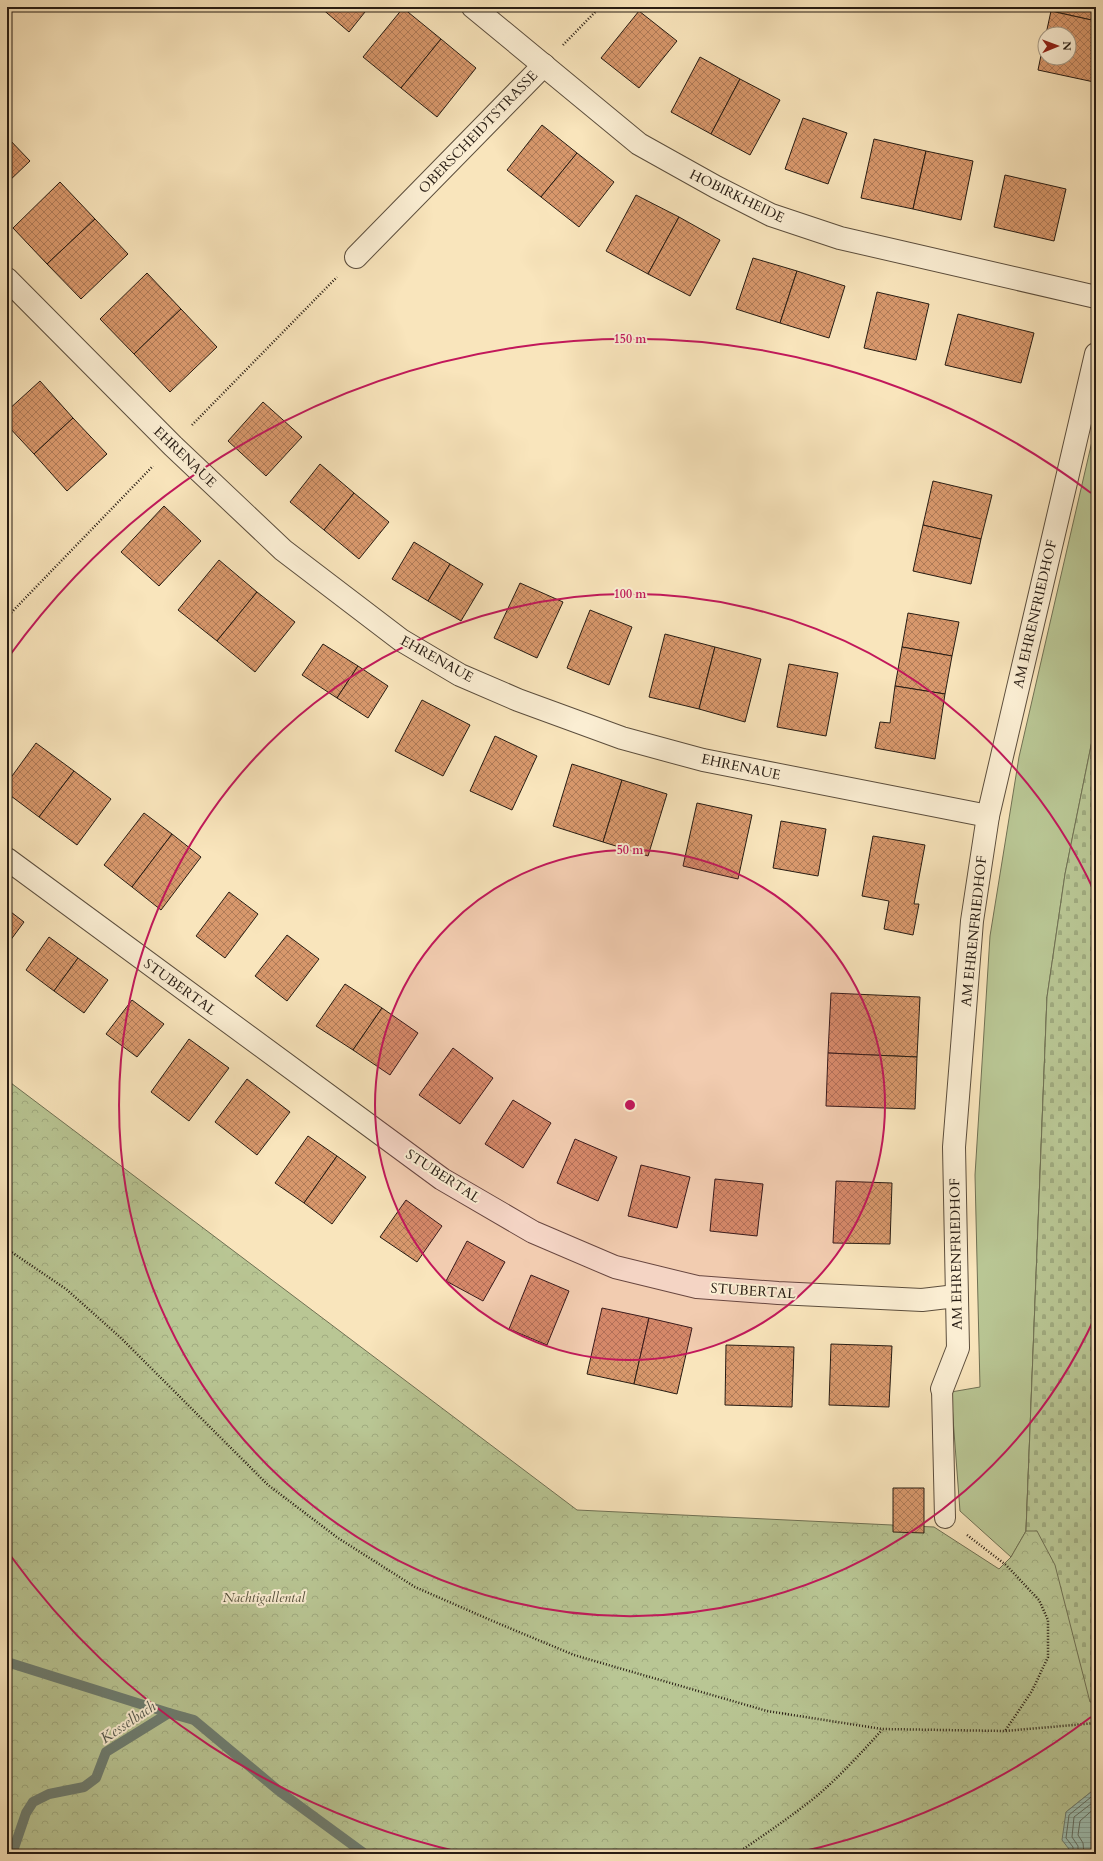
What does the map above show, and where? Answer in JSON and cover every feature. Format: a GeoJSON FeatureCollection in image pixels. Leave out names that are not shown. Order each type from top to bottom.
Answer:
{"type":"FeatureCollection","features":[{"type":"Feature","properties":{"kind":"street","name":"HOBIRKHEIDE"},"geometry":{"type":"LineString","coordinates":[[473,7],[639,144],[771,215],[840,238],[1096,297]]}},
{"type":"Feature","properties":{"kind":"street","name":"OBERSCHEIDTSTRASSE"},"geometry":{"type":"LineString","coordinates":[[356,257],[544,65]]}},
{"type":"Feature","properties":{"kind":"street","name":"EHRENAUE"},"geometry":{"type":"LineString","coordinates":[[7,279],[173,446],[283,550],[401,640],[460,675],[518,700],[636,742],[703,760],[988,816]]}},
{"type":"Feature","properties":{"kind":"street","name":"AM EHRENFRIEDHOF"},"geometry":{"type":"LineString","coordinates":[[942,1389],[958,1348],[954,1147],[972,921],[988,816],[1096,354]]}},
{"type":"Feature","properties":{"kind":"street","name":"STUBERTAL"},"geometry":{"type":"LineString","coordinates":[[7,859],[442,1179],[533,1232],[615,1267],[697,1287],[778,1293],[922,1300],[956,1296]]}},
{"type":"Feature","properties":{"kind":"lane","name":"AM EHRENFRIEDHOF"},"geometry":{"type":"LineString","coordinates":[[942,1389],[945,1518]]}},
{"type":"Feature","properties":{"kind":"path","name":"OBERSCHEIDTSTRASSE"},"geometry":{"type":"LineString","coordinates":[[544,65],[600,7]]}},
{"type":"Feature","properties":{"kind":"path"},"geometry":{"type":"LineString","coordinates":[[7,1249],[66,1289],[120,1337],[268,1485],[338,1538],[416,1587],[574,1655],[767,1711],[882,1729],[1005,1731],[1096,1723]]}},
{"type":"Feature","properties":{"kind":"path"},"geometry":{"type":"LineString","coordinates":[[945,1518],[1006,1565],[1039,1600],[1048,1620],[1048,1657],[1032,1691],[1005,1731]]}},
{"type":"Feature","properties":{"kind":"path"},"geometry":{"type":"LineString","coordinates":[[736,1854],[788,1818],[818,1794],[852,1763],[882,1729]]}},
{"type":"Feature","properties":{"kind":"green space"},"geometry":{"type":"Polygon","coordinates":[[[1096,424],[1096,721],[1065,874],[1047,997],[1026,1531],[1011,1557],[960,1511],[951,1392],[980,1387],[975,1175],[990,936],[1019,757],[1096,424]]]}},
{"type":"Feature","properties":{"kind":"green space"},"geometry":{"type":"Polygon","coordinates":[[[1096,721],[1096,1702],[1090,1702],[1055,1565],[1037,1531],[1026,1531],[1047,997],[1065,874],[1096,721]]]}},
{"type":"Feature","properties":{"kind":"green space","name":"Nachtigallental"},"geometry":{"type":"Polygon","coordinates":[[[1047,997],[1096,1113],[1096,1788],[1066,1812],[1069,1854],[7,1854],[7,1080],[577,1510],[934,1527],[999,1569],[1011,1557],[1026,1531],[1047,997]]]}},
{"type":"Feature","properties":{"kind":"water"},"geometry":{"type":"Polygon","coordinates":[[[1096,1788],[1096,1854],[1069,1854],[1069,1849],[1062,1840],[1066,1812],[1096,1788]]]}},
{"type":"Feature","properties":{"kind":"building"},"geometry":{"type":"Polygon","coordinates":[[[320,7],[369,7],[349,32],[320,7]]]}},
{"type":"Feature","properties":{"kind":"building"},"geometry":{"type":"Polygon","coordinates":[[[1051,7],[1096,7],[1096,21],[1051,11],[1051,7]]]}},
{"type":"Feature","properties":{"kind":"building"},"geometry":{"type":"Polygon","coordinates":[[[403,8],[441,39],[401,88],[363,57],[403,8]]]}},
{"type":"Feature","properties":{"kind":"building"},"geometry":{"type":"Polygon","coordinates":[[[639,11],[677,41],[639,88],[601,58],[639,11]]]}},
{"type":"Feature","properties":{"kind":"building"},"geometry":{"type":"Polygon","coordinates":[[[1051,11],[1096,21],[1096,74],[1094,82],[1038,70],[1039,66],[1077,66],[1077,26],[1048,26],[1051,11]]]}},
{"type":"Feature","properties":{"kind":"building"},"geometry":{"type":"Polygon","coordinates":[[[441,39],[476,68],[437,117],[401,88],[441,39]]]}},
{"type":"Feature","properties":{"kind":"building"},"geometry":{"type":"Polygon","coordinates":[[[700,57],[740,79],[711,134],[671,112],[700,57]]]}},
{"type":"Feature","properties":{"kind":"building"},"geometry":{"type":"Polygon","coordinates":[[[740,79],[780,100],[750,155],[711,134],[740,79]]]}},
{"type":"Feature","properties":{"kind":"building"},"geometry":{"type":"Polygon","coordinates":[[[803,118],[847,133],[828,184],[785,169],[803,118]]]}},
{"type":"Feature","properties":{"kind":"building"},"geometry":{"type":"Polygon","coordinates":[[[542,125],[577,153],[541,197],[507,170],[542,125]]]}},
{"type":"Feature","properties":{"kind":"building"},"geometry":{"type":"Polygon","coordinates":[[[7,137],[30,161],[7,183],[7,137]]]}},
{"type":"Feature","properties":{"kind":"building"},"geometry":{"type":"Polygon","coordinates":[[[874,139],[926,151],[913,209],[861,198],[874,139]]]}},
{"type":"Feature","properties":{"kind":"building"},"geometry":{"type":"Polygon","coordinates":[[[926,151],[973,161],[961,220],[913,209],[926,151]]]}},
{"type":"Feature","properties":{"kind":"building"},"geometry":{"type":"Polygon","coordinates":[[[577,153],[614,182],[579,227],[541,197],[577,153]]]}},
{"type":"Feature","properties":{"kind":"building"},"geometry":{"type":"Polygon","coordinates":[[[1005,175],[1066,189],[1054,241],[994,227],[1005,175]]]}},
{"type":"Feature","properties":{"kind":"building"},"geometry":{"type":"Polygon","coordinates":[[[60,182],[95,219],[47,264],[13,228],[60,182]]]}},
{"type":"Feature","properties":{"kind":"building"},"geometry":{"type":"Polygon","coordinates":[[[636,195],[679,217],[648,274],[606,251],[636,195]]]}},
{"type":"Feature","properties":{"kind":"building"},"geometry":{"type":"Polygon","coordinates":[[[679,217],[720,240],[690,296],[648,274],[679,217]]]}},
{"type":"Feature","properties":{"kind":"building"},"geometry":{"type":"Polygon","coordinates":[[[95,219],[128,254],[81,299],[47,264],[95,219]]]}},
{"type":"Feature","properties":{"kind":"building"},"geometry":{"type":"Polygon","coordinates":[[[753,258],[797,271],[780,323],[736,309],[753,258]]]}},
{"type":"Feature","properties":{"kind":"building"},"geometry":{"type":"Polygon","coordinates":[[[797,271],[845,286],[829,338],[780,323],[797,271]]]}},
{"type":"Feature","properties":{"kind":"building"},"geometry":{"type":"Polygon","coordinates":[[[147,273],[181,309],[134,354],[100,319],[147,273]]]}},
{"type":"Feature","properties":{"kind":"building"},"geometry":{"type":"Polygon","coordinates":[[[877,292],[929,304],[916,360],[864,348],[877,292]]]}},
{"type":"Feature","properties":{"kind":"building"},"geometry":{"type":"Polygon","coordinates":[[[181,309],[217,347],[170,392],[134,354],[181,309]]]}},
{"type":"Feature","properties":{"kind":"building"},"geometry":{"type":"Polygon","coordinates":[[[958,314],[1034,333],[1021,383],[945,365],[958,314]]]}},
{"type":"Feature","properties":{"kind":"building"},"geometry":{"type":"Polygon","coordinates":[[[40,381],[73,418],[34,454],[7,425],[7,411],[40,381]]]}},
{"type":"Feature","properties":{"kind":"building"},"geometry":{"type":"Polygon","coordinates":[[[263,402],[302,437],[266,476],[228,441],[263,402]]]}},
{"type":"Feature","properties":{"kind":"building"},"geometry":{"type":"Polygon","coordinates":[[[73,418],[107,454],[67,491],[34,454],[73,418]]]}},
{"type":"Feature","properties":{"kind":"building"},"geometry":{"type":"Polygon","coordinates":[[[320,464],[354,493],[324,530],[290,502],[320,464]]]}},
{"type":"Feature","properties":{"kind":"building"},"geometry":{"type":"Polygon","coordinates":[[[933,481],[992,495],[981,539],[923,525],[933,481]]]}},
{"type":"Feature","properties":{"kind":"building"},"geometry":{"type":"Polygon","coordinates":[[[354,493],[389,522],[359,559],[324,530],[354,493]]]}},
{"type":"Feature","properties":{"kind":"building"},"geometry":{"type":"Polygon","coordinates":[[[164,506],[201,541],[159,586],[121,552],[164,506]]]}},
{"type":"Feature","properties":{"kind":"building"},"geometry":{"type":"Polygon","coordinates":[[[923,525],[981,539],[971,584],[913,571],[923,525]]]}},
{"type":"Feature","properties":{"kind":"building"},"geometry":{"type":"Polygon","coordinates":[[[414,542],[450,564],[428,601],[392,579],[414,542]]]}},
{"type":"Feature","properties":{"kind":"building"},"geometry":{"type":"Polygon","coordinates":[[[219,560],[257,592],[217,641],[178,610],[219,560]]]}},
{"type":"Feature","properties":{"kind":"building"},"geometry":{"type":"Polygon","coordinates":[[[450,564],[483,584],[461,621],[428,601],[450,564]]]}},
{"type":"Feature","properties":{"kind":"building"},"geometry":{"type":"Polygon","coordinates":[[[520,583],[563,602],[537,658],[494,638],[520,583]]]}},
{"type":"Feature","properties":{"kind":"building"},"geometry":{"type":"Polygon","coordinates":[[[257,592],[295,622],[255,672],[217,641],[257,592]]]}},
{"type":"Feature","properties":{"kind":"building"},"geometry":{"type":"Polygon","coordinates":[[[590,610],[632,627],[609,685],[567,668],[590,610]]]}},
{"type":"Feature","properties":{"kind":"building"},"geometry":{"type":"Polygon","coordinates":[[[908,613],[959,622],[952,656],[902,647],[908,613]]]}},
{"type":"Feature","properties":{"kind":"building"},"geometry":{"type":"Polygon","coordinates":[[[665,634],[715,647],[699,709],[649,697],[665,634]]]}},
{"type":"Feature","properties":{"kind":"building"},"geometry":{"type":"Polygon","coordinates":[[[323,644],[358,666],[337,698],[302,675],[323,644]]]}},
{"type":"Feature","properties":{"kind":"building"},"geometry":{"type":"Polygon","coordinates":[[[715,647],[761,659],[745,722],[699,709],[715,647]]]}},
{"type":"Feature","properties":{"kind":"building"},"geometry":{"type":"Polygon","coordinates":[[[902,647],[952,656],[945,694],[895,686],[902,647]]]}},
{"type":"Feature","properties":{"kind":"building"},"geometry":{"type":"Polygon","coordinates":[[[789,664],[838,673],[826,736],[777,727],[789,664]]]}},
{"type":"Feature","properties":{"kind":"building"},"geometry":{"type":"Polygon","coordinates":[[[358,666],[388,686],[368,718],[337,698],[358,666]]]}},
{"type":"Feature","properties":{"kind":"building"},"geometry":{"type":"Polygon","coordinates":[[[895,686],[945,694],[935,759],[875,748],[880,722],[890,723],[895,686]]]}},
{"type":"Feature","properties":{"kind":"building"},"geometry":{"type":"Polygon","coordinates":[[[422,700],[470,725],[443,776],[395,751],[422,700]]]}},
{"type":"Feature","properties":{"kind":"building"},"geometry":{"type":"Polygon","coordinates":[[[495,736],[537,756],[512,810],[470,791],[495,736]]]}},
{"type":"Feature","properties":{"kind":"building"},"geometry":{"type":"Polygon","coordinates":[[[36,743],[74,771],[39,817],[7,793],[7,783],[36,743]]]}},
{"type":"Feature","properties":{"kind":"building"},"geometry":{"type":"Polygon","coordinates":[[[572,764],[622,780],[603,842],[553,826],[572,764]]]}},
{"type":"Feature","properties":{"kind":"building"},"geometry":{"type":"Polygon","coordinates":[[[74,771],[111,799],[77,845],[39,817],[74,771]]]}},
{"type":"Feature","properties":{"kind":"building"},"geometry":{"type":"Polygon","coordinates":[[[622,780],[667,794],[648,856],[603,842],[622,780]]]}},
{"type":"Feature","properties":{"kind":"building"},"geometry":{"type":"Polygon","coordinates":[[[697,803],[752,815],[738,879],[683,866],[697,803]]]}},
{"type":"Feature","properties":{"kind":"building"},"geometry":{"type":"Polygon","coordinates":[[[144,813],[172,834],[132,887],[104,865],[144,813]]]}},
{"type":"Feature","properties":{"kind":"building"},"geometry":{"type":"Polygon","coordinates":[[[781,821],[826,829],[818,876],[773,868],[781,821]]]}},
{"type":"Feature","properties":{"kind":"building"},"geometry":{"type":"Polygon","coordinates":[[[172,834],[201,857],[161,910],[132,887],[172,834]]]}},
{"type":"Feature","properties":{"kind":"building"},"geometry":{"type":"Polygon","coordinates":[[[873,836],[925,845],[914,904],[919,904],[913,935],[884,929],[889,901],[862,896],[873,836]]]}},
{"type":"Feature","properties":{"kind":"building"},"geometry":{"type":"Polygon","coordinates":[[[229,892],[258,914],[225,958],[196,936],[229,892]]]}},
{"type":"Feature","properties":{"kind":"building"},"geometry":{"type":"Polygon","coordinates":[[[7,909],[24,922],[7,945],[7,909]]]}},
{"type":"Feature","properties":{"kind":"building"},"geometry":{"type":"Polygon","coordinates":[[[287,935],[319,959],[287,1001],[255,976],[287,935]]]}},
{"type":"Feature","properties":{"kind":"building"},"geometry":{"type":"Polygon","coordinates":[[[49,937],[78,958],[54,991],[26,970],[49,937]]]}},
{"type":"Feature","properties":{"kind":"building"},"geometry":{"type":"Polygon","coordinates":[[[78,958],[108,980],[84,1013],[54,991],[78,958]]]}},
{"type":"Feature","properties":{"kind":"building"},"geometry":{"type":"Polygon","coordinates":[[[345,984],[382,1008],[353,1050],[316,1026],[345,984]]]}},
{"type":"Feature","properties":{"kind":"building"},"geometry":{"type":"Polygon","coordinates":[[[831,993],[920,997],[917,1057],[828,1053],[831,993]]]}},
{"type":"Feature","properties":{"kind":"building"},"geometry":{"type":"Polygon","coordinates":[[[132,1000],[164,1024],[137,1057],[106,1034],[132,1000]]]}},
{"type":"Feature","properties":{"kind":"building"},"geometry":{"type":"Polygon","coordinates":[[[382,1008],[418,1033],[390,1075],[353,1050],[382,1008]]]}},
{"type":"Feature","properties":{"kind":"building"},"geometry":{"type":"Polygon","coordinates":[[[189,1039],[229,1068],[189,1121],[151,1092],[189,1039]]]}},
{"type":"Feature","properties":{"kind":"building"},"geometry":{"type":"Polygon","coordinates":[[[453,1048],[493,1078],[460,1124],[419,1095],[453,1048]]]}},
{"type":"Feature","properties":{"kind":"building"},"geometry":{"type":"Polygon","coordinates":[[[828,1053],[917,1057],[915,1109],[826,1106],[828,1053]]]}},
{"type":"Feature","properties":{"kind":"building"},"geometry":{"type":"Polygon","coordinates":[[[247,1079],[290,1112],[257,1155],[215,1122],[247,1079]]]}},
{"type":"Feature","properties":{"kind":"building"},"geometry":{"type":"Polygon","coordinates":[[[513,1100],[551,1123],[523,1168],[485,1144],[513,1100]]]}},
{"type":"Feature","properties":{"kind":"building"},"geometry":{"type":"Polygon","coordinates":[[[308,1136],[337,1156],[304,1203],[275,1183],[308,1136]]]}},
{"type":"Feature","properties":{"kind":"building"},"geometry":{"type":"Polygon","coordinates":[[[575,1139],[617,1157],[598,1201],[557,1183],[575,1139]]]}},
{"type":"Feature","properties":{"kind":"building"},"geometry":{"type":"Polygon","coordinates":[[[337,1156],[366,1177],[332,1224],[304,1203],[337,1156]]]}},
{"type":"Feature","properties":{"kind":"building"},"geometry":{"type":"Polygon","coordinates":[[[641,1165],[690,1177],[677,1228],[628,1216],[641,1165]]]}},
{"type":"Feature","properties":{"kind":"building"},"geometry":{"type":"Polygon","coordinates":[[[715,1179],[763,1184],[757,1236],[710,1231],[715,1179]]]}},
{"type":"Feature","properties":{"kind":"building"},"geometry":{"type":"Polygon","coordinates":[[[836,1181],[892,1183],[890,1244],[833,1243],[836,1181]]]}},
{"type":"Feature","properties":{"kind":"building"},"geometry":{"type":"Polygon","coordinates":[[[406,1200],[442,1226],[417,1262],[380,1237],[406,1200]]]}},
{"type":"Feature","properties":{"kind":"building"},"geometry":{"type":"Polygon","coordinates":[[[467,1241],[505,1262],[483,1301],[446,1281],[467,1241]]]}},
{"type":"Feature","properties":{"kind":"building"},"geometry":{"type":"Polygon","coordinates":[[[531,1275],[569,1291],[547,1345],[509,1329],[531,1275]]]}},
{"type":"Feature","properties":{"kind":"building"},"geometry":{"type":"Polygon","coordinates":[[[602,1308],[649,1318],[634,1384],[587,1374],[602,1308]]]}},
{"type":"Feature","properties":{"kind":"building"},"geometry":{"type":"Polygon","coordinates":[[[649,1318],[692,1328],[677,1394],[634,1384],[649,1318]]]}},
{"type":"Feature","properties":{"kind":"building"},"geometry":{"type":"Polygon","coordinates":[[[831,1344],[892,1346],[889,1407],[829,1405],[831,1344]]]}},
{"type":"Feature","properties":{"kind":"building"},"geometry":{"type":"Polygon","coordinates":[[[726,1345],[794,1347],[792,1407],[725,1405],[726,1345]]]}},
{"type":"Feature","properties":{"kind":"building"},"geometry":{"type":"Polygon","coordinates":[[[893,1488],[924,1488],[924,1533],[893,1532],[893,1488]]]}},
{"type":"Feature","properties":{"kind":"waterway"},"geometry":{"type":"LineString","coordinates":[[7,1662],[169,1713]]}},
{"type":"Feature","properties":{"kind":"waterway","name":"Kesselbach"},"geometry":{"type":"LineString","coordinates":[[12,1854],[26,1813],[33,1802],[49,1794],[84,1787],[96,1778],[106,1752],[169,1713],[194,1720],[279,1791],[365,1854]]}}]}
